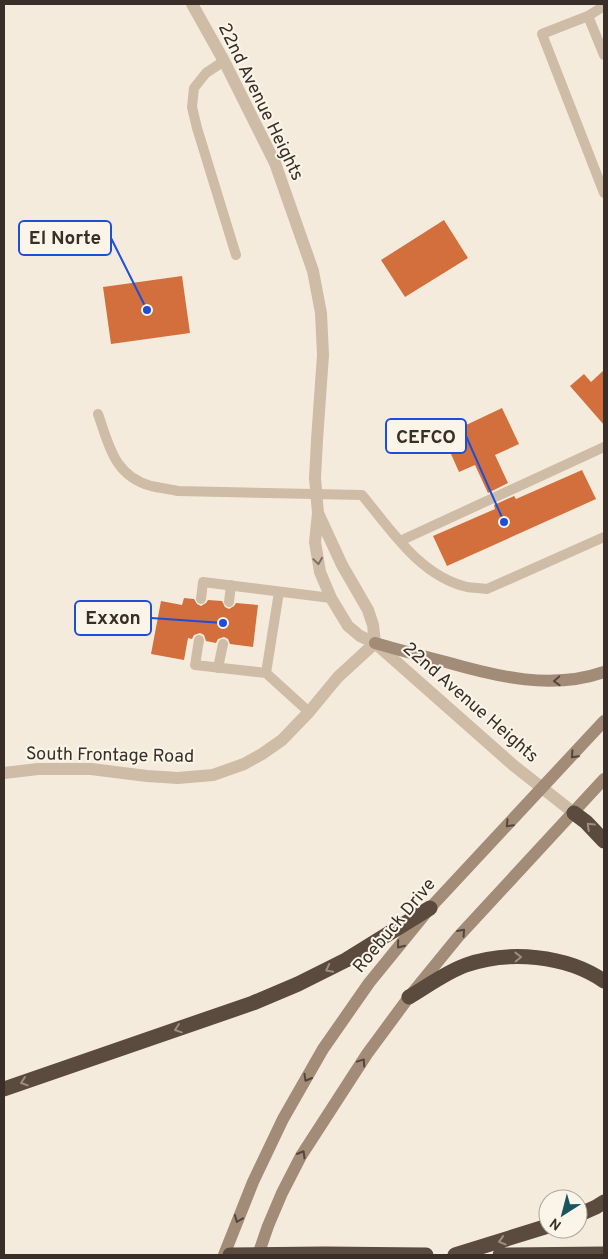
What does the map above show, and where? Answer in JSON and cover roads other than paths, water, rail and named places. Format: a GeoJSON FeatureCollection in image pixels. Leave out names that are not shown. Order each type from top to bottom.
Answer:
{"type":"FeatureCollection","features":[{"type":"Feature","properties":{"kind":"highway"},"geometry":{"type":"LineString","coordinates":[[574,813],[586,822],[604,841]]}},
{"type":"Feature","properties":{"kind":"highway"},"geometry":{"type":"LineString","coordinates":[[4,1088],[254,1003],[346,960],[430,908]]}},
{"type":"Feature","properties":{"kind":"highway"},"geometry":{"type":"LineString","coordinates":[[409,997],[465,965],[486,959],[533,957],[555,960],[579,967],[604,981]]}},
{"type":"Feature","properties":{"kind":"highway"},"geometry":{"type":"LineString","coordinates":[[588,1211],[604,1202]]}},
{"type":"Feature","properties":{"kind":"highway"},"geometry":{"type":"LineString","coordinates":[[455,1255],[538,1229]]}},
{"type":"Feature","properties":{"kind":"highway"},"geometry":{"type":"LineString","coordinates":[[500,1255],[604,1254]]}},
{"type":"Feature","properties":{"kind":"highway"},"geometry":{"type":"LineString","coordinates":[[230,1255],[426,1255]]}},
{"type":"Feature","properties":{"kind":"main road"},"geometry":{"type":"LineString","coordinates":[[375,643],[480,672],[526,680],[552,681],[574,679],[604,672]]}},
{"type":"Feature","properties":{"kind":"main road","name":"Roebuck Drive"},"geometry":{"type":"LineString","coordinates":[[224,1255],[252,1182],[284,1119],[323,1049],[369,983],[430,908],[604,721]]}},
{"type":"Feature","properties":{"kind":"main road"},"geometry":{"type":"LineString","coordinates":[[258,1255],[282,1193],[301,1156],[367,1054],[409,997],[458,937],[604,779]]}},
{"type":"Feature","properties":{"kind":"street","name":"22nd Avenue Heights"},"geometry":{"type":"LineString","coordinates":[[192,4],[224,61],[275,164],[313,271],[321,312],[323,355],[315,478],[318,513],[315,542],[320,572],[331,598],[348,626],[360,636],[375,643],[513,764],[574,813]]}},
{"type":"Feature","properties":{"kind":"street","name":"22nd Avenue Heights"},"geometry":{"type":"LineString","coordinates":[[318,513],[342,565],[368,610],[373,625],[375,643]]}},
{"type":"Feature","properties":{"kind":"street","name":"South Frontage Road"},"geometry":{"type":"LineString","coordinates":[[4,773],[38,769],[82,769],[178,778],[213,775],[244,764],[282,740],[309,712],[338,677],[375,643]]}},
{"type":"Feature","properties":{"kind":"lane"},"geometry":{"type":"LineString","coordinates":[[604,6],[588,16],[542,34],[604,193]]}},
{"type":"Feature","properties":{"kind":"lane"},"geometry":{"type":"LineString","coordinates":[[588,16],[604,55]]}},
{"type":"Feature","properties":{"kind":"lane"},"geometry":{"type":"LineString","coordinates":[[224,61],[206,73],[194,88],[192,107],[236,255]]}},
{"type":"Feature","properties":{"kind":"lane"},"geometry":{"type":"LineString","coordinates":[[98,414],[111,451],[118,464],[132,478],[150,486],[178,491],[362,495],[409,551],[430,569],[448,580],[468,587],[486,589],[604,537]]}},
{"type":"Feature","properties":{"kind":"lane"},"geometry":{"type":"LineString","coordinates":[[400,541],[604,447]]}},
{"type":"Feature","properties":{"kind":"lane"},"geometry":{"type":"LineString","coordinates":[[201,599],[203,582],[331,598]]}},
{"type":"Feature","properties":{"kind":"lane"},"geometry":{"type":"LineString","coordinates":[[229,602],[231,586]]}},
{"type":"Feature","properties":{"kind":"lane"},"geometry":{"type":"LineString","coordinates":[[266,673],[279,592]]}},
{"type":"Feature","properties":{"kind":"lane"},"geometry":{"type":"LineString","coordinates":[[199,640],[195,665],[266,673],[309,712]]}},
{"type":"Feature","properties":{"kind":"lane"},"geometry":{"type":"LineString","coordinates":[[218,668],[223,644]]}},
{"type":"Feature","properties":{"kind":"place","name":"El Norte"},"geometry":{"type":"Point","coordinates":[147,310]}},
{"type":"Feature","properties":{"kind":"place","name":"CEFCO"},"geometry":{"type":"Point","coordinates":[504,522]}},
{"type":"Feature","properties":{"kind":"place","name":"Exxon"},"geometry":{"type":"Point","coordinates":[223,623]}}]}
